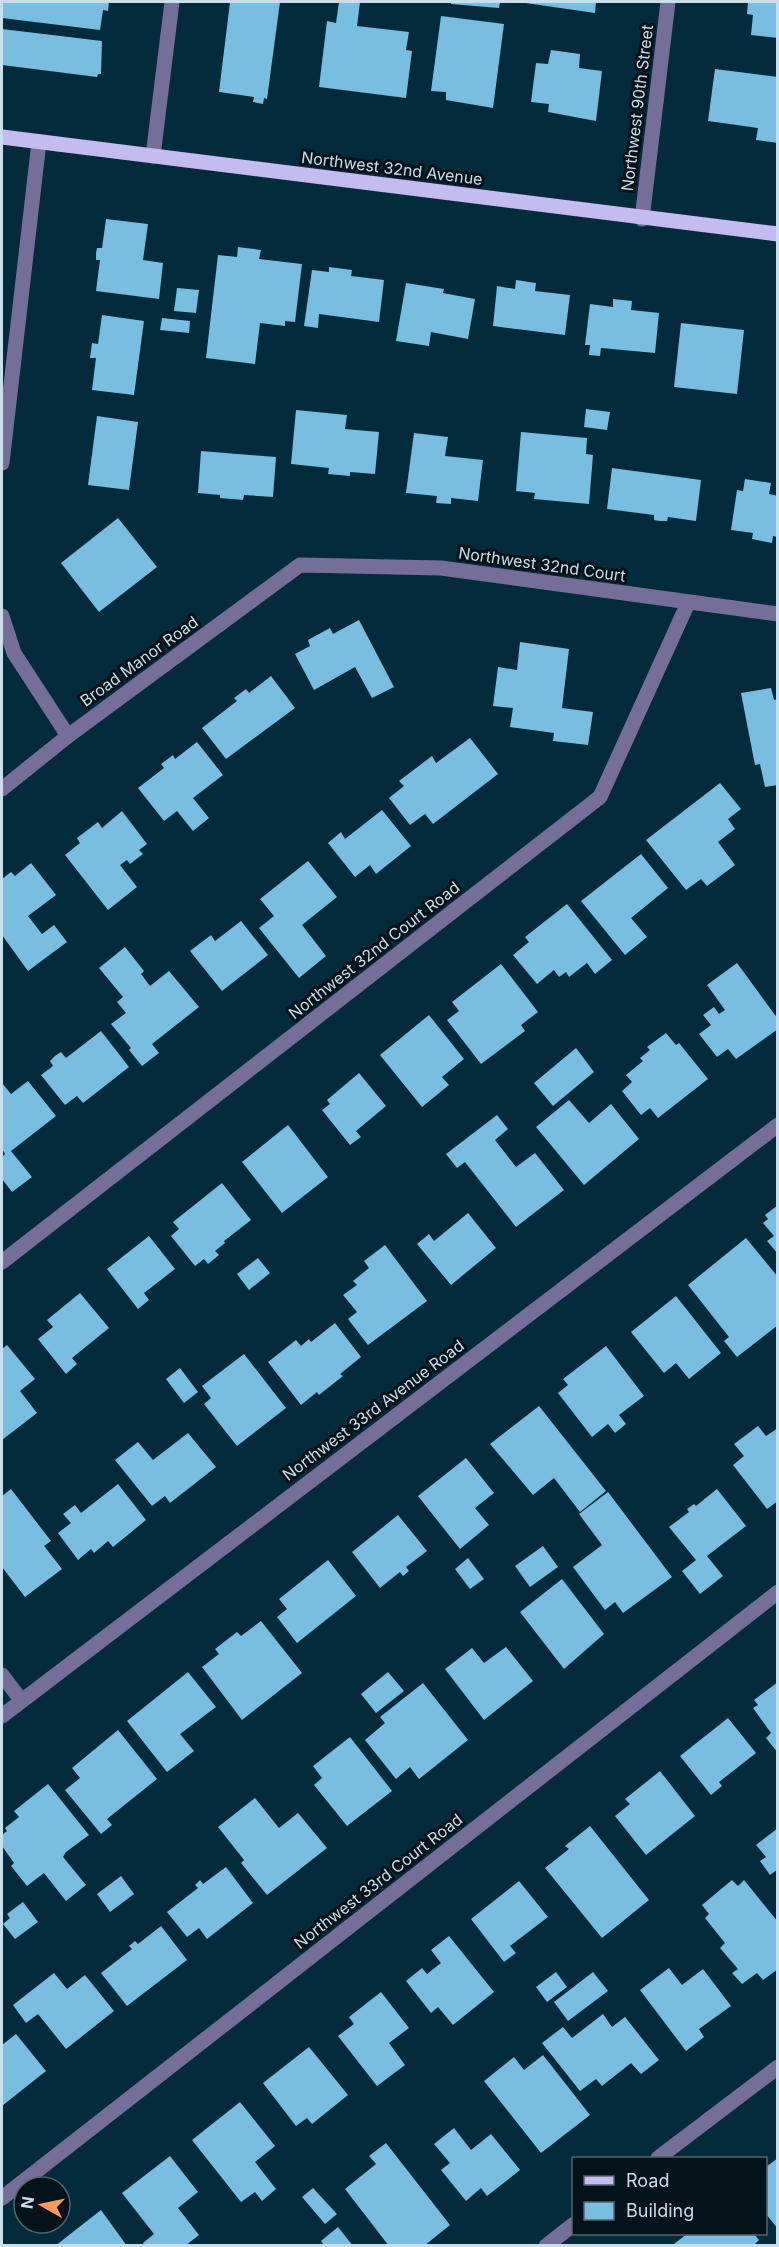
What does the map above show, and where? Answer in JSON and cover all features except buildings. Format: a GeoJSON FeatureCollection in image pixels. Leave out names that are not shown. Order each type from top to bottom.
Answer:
{"type":"FeatureCollection","features":[{"type":"Feature","properties":{"kind":"main road","name":"Northwest 32nd Avenue"},"geometry":{"type":"LineString","coordinates":[[2,137],[642,219],[777,234]]}},
{"type":"Feature","properties":{"kind":"street"},"geometry":{"type":"LineString","coordinates":[[153,156],[172,2]]}},
{"type":"Feature","properties":{"kind":"street","name":"Northwest 90th Street"},"geometry":{"type":"LineString","coordinates":[[642,219],[668,2]]}},
{"type":"Feature","properties":{"kind":"street"},"geometry":{"type":"LineString","coordinates":[[2,463],[39,142]]}},
{"type":"Feature","properties":{"kind":"street","name":"Northwest 32nd Court"},"geometry":{"type":"LineString","coordinates":[[300,565],[441,568],[777,614]]}},
{"type":"Feature","properties":{"kind":"street","name":"Broad Manor Road"},"geometry":{"type":"LineString","coordinates":[[2,789],[68,736],[300,565]]}},
{"type":"Feature","properties":{"kind":"street","name":"Northwest 32nd Court Road"},"geometry":{"type":"LineString","coordinates":[[2,1262],[600,797],[688,603]]}},
{"type":"Feature","properties":{"kind":"street"},"geometry":{"type":"LineString","coordinates":[[2,616],[14,652],[68,736]]}},
{"type":"Feature","properties":{"kind":"street","name":"Northwest 33rd Avenue Road"},"geometry":{"type":"LineString","coordinates":[[2,1716],[772,1130]]}},
{"type":"Feature","properties":{"kind":"street","name":"Northwest 33rd Court Road"},"geometry":{"type":"LineString","coordinates":[[2,2198],[777,1592]]}},
{"type":"Feature","properties":{"kind":"street"},"geometry":{"type":"LineString","coordinates":[[2,1675],[21,1700]]}},
{"type":"Feature","properties":{"kind":"street"},"geometry":{"type":"LineString","coordinates":[[659,2157],[777,2067]]}},
{"type":"Feature","properties":{"kind":"street"},"geometry":{"type":"LineString","coordinates":[[546,2246],[572,2225]]}}]}
